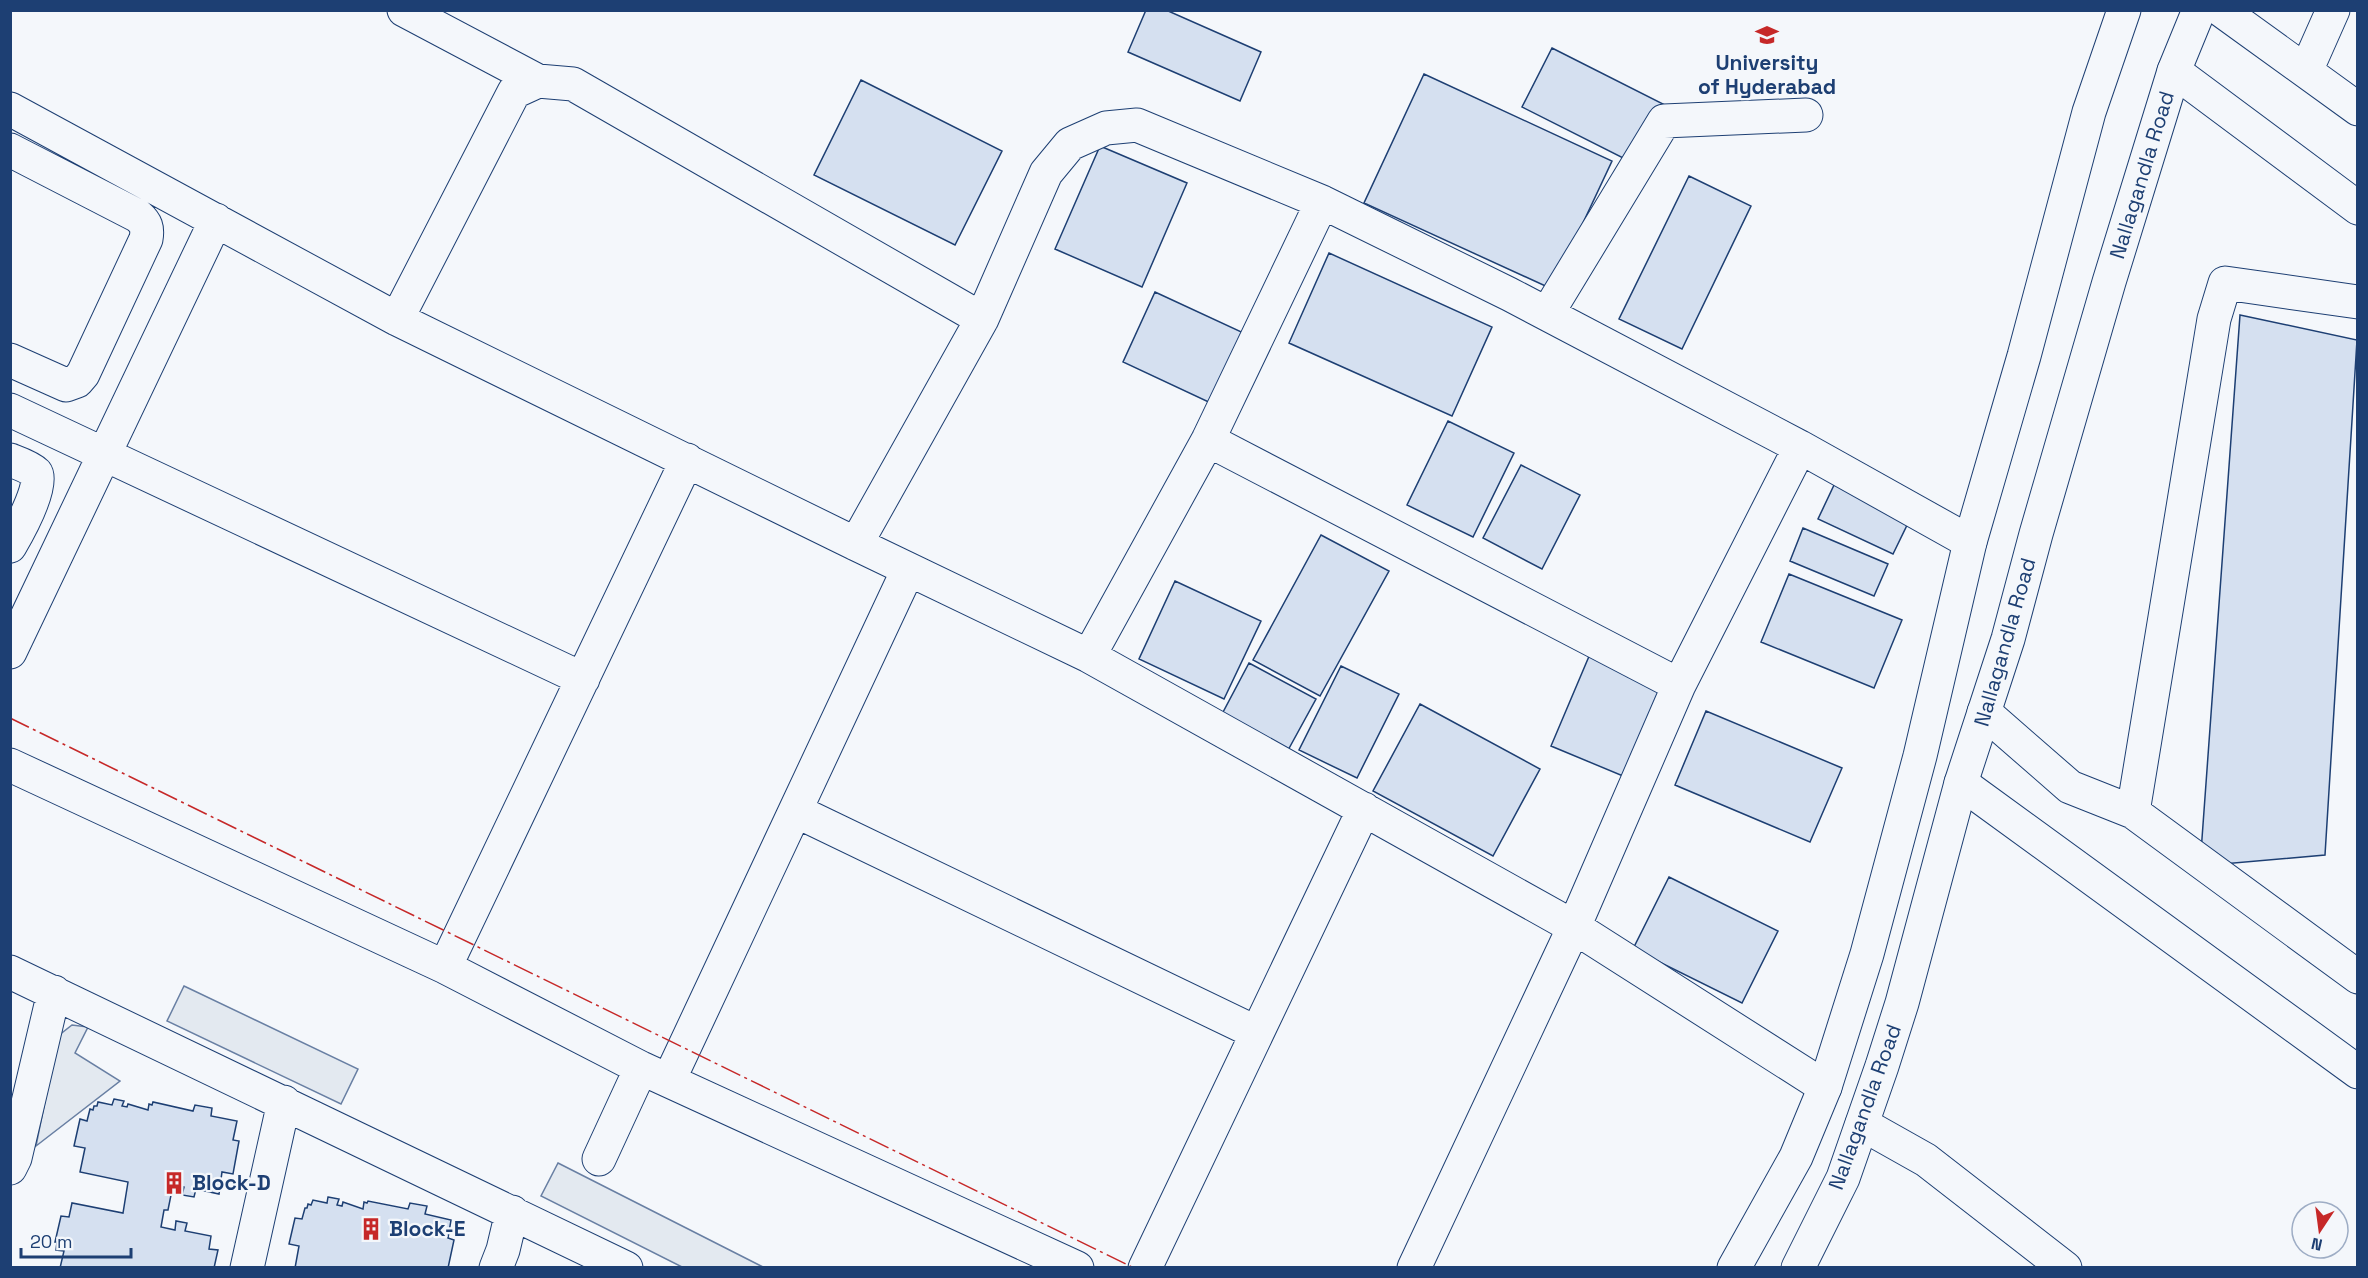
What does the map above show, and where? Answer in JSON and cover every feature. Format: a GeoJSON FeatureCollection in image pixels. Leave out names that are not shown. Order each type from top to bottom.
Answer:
{"type":"FeatureCollection","features":[{"type":"Feature","properties":{"kind":"street"},"geometry":{"type":"LineString","coordinates":[[404,10],[538,81],[573,84],[982,319]]}},
{"type":"Feature","properties":{"kind":"street"},"geometry":{"type":"LineString","coordinates":[[1734,1268],[1796,1157],[1825,1087],[1867,954],[1920,756],[1970,542],[2024,356],[2089,112],[2124,10]]}},
{"type":"Feature","properties":{"kind":"street","name":"Nallagandla Road"},"geometry":{"type":"LineString","coordinates":[[1798,1268],[1843,1178],[1902,1004],[1961,783],[2008,639],[2109,282],[2174,71],[2199,10]]}},
{"type":"Feature","properties":{"kind":"street"},"geometry":{"type":"LineString","coordinates":[[2221,10],[2358,109]]}},
{"type":"Feature","properties":{"kind":"street"},"geometry":{"type":"LineString","coordinates":[[2306,71],[2333,10]]}},
{"type":"Feature","properties":{"kind":"street"},"geometry":{"type":"LineString","coordinates":[[2174,71],[2358,208]]}},
{"type":"Feature","properties":{"kind":"street"},"geometry":{"type":"LineString","coordinates":[[397,319],[514,92],[538,81]]}},
{"type":"Feature","properties":{"kind":"street"},"geometry":{"type":"LineString","coordinates":[[10,109],[397,319],[1089,657],[1574,927],[1825,1087]]}},
{"type":"Feature","properties":{"kind":"street"},"geometry":{"type":"LineString","coordinates":[[1547,314],[1664,121],[1806,115]]}},
{"type":"Feature","properties":{"kind":"street"},"geometry":{"type":"LineString","coordinates":[[856,544],[982,319],[1046,173],[1070,144],[1106,128],[1137,125],[1322,202],[1547,314],[1800,447],[1970,542]]}},
{"type":"Feature","properties":{"kind":"street"},"geometry":{"type":"LineString","coordinates":[[10,150],[138,216],[148,230],[146,239],[77,381],[66,385],[10,360]]}},
{"type":"Feature","properties":{"kind":"street"},"geometry":{"type":"LineString","coordinates":[[1089,657],[1208,440],[1322,202]]}},
{"type":"Feature","properties":{"kind":"street"},"geometry":{"type":"LineString","coordinates":[[10,652],[216,220]]}},
{"type":"Feature","properties":{"kind":"street"},"geometry":{"type":"LineString","coordinates":[[2133,812],[2214,319],[2225,283],[2358,302]]}},
{"type":"Feature","properties":{"kind":"street"},"geometry":{"type":"LineString","coordinates":[[10,410],[584,679]]}},
{"type":"Feature","properties":{"kind":"street"},"geometry":{"type":"LineString","coordinates":[[1208,440],[1679,685]]}},
{"type":"Feature","properties":{"kind":"street"},"geometry":{"type":"LineString","coordinates":[[1414,1268],[1574,927],[1679,685],[1800,447]]}},
{"type":"Feature","properties":{"kind":"street"},"geometry":{"type":"LineString","coordinates":[[10,460],[38,475],[35,494],[10,546]]}},
{"type":"Feature","properties":{"kind":"street"},"geometry":{"type":"LineString","coordinates":[[446,968],[687,460]]}},
{"type":"Feature","properties":{"kind":"street"},"geometry":{"type":"LineString","coordinates":[[599,1159],[655,1074],[796,811],[908,570]]}},
{"type":"Feature","properties":{"kind":"street"},"geometry":{"type":"LineString","coordinates":[[1984,712],[2070,787],[2133,812],[2358,977]]}},
{"type":"Feature","properties":{"kind":"street"},"geometry":{"type":"LineString","coordinates":[[10,765],[446,968],[655,1074],[1077,1268]]}},
{"type":"Feature","properties":{"kind":"street"},"geometry":{"type":"LineString","coordinates":[[1961,783],[2358,1072]]}},
{"type":"Feature","properties":{"kind":"street"},"geometry":{"type":"LineString","coordinates":[[1145,1268],[1364,809]]}},
{"type":"Feature","properties":{"kind":"street"},"geometry":{"type":"LineString","coordinates":[[796,811],[1257,1033]]}},
{"type":"Feature","properties":{"kind":"street"},"geometry":{"type":"LineString","coordinates":[[10,972],[626,1268]]}},
{"type":"Feature","properties":{"kind":"street"},"geometry":{"type":"LineString","coordinates":[[10,1168],[15,1158],[54,992]]}},
{"type":"Feature","properties":{"kind":"street"},"geometry":{"type":"LineString","coordinates":[[247,1268],[284,1102]]}},
{"type":"Feature","properties":{"kind":"street"},"geometry":{"type":"LineString","coordinates":[[1862,1124],[1926,1160],[2065,1268]]}},
{"type":"Feature","properties":{"kind":"street"},"geometry":{"type":"LineString","coordinates":[[496,1268],[512,1212]]}},
{"type":"Feature","properties":{"kind":"shaded area"},"geometry":{"type":"Polygon","coordinates":[[[184,986],[358,1069],[341,1104],[167,1021],[184,986]]]}},
{"type":"Feature","properties":{"kind":"shaded area"},"geometry":{"type":"Polygon","coordinates":[[[72,1025],[88,1027],[75,1053],[120,1081],[36,1146],[58,1036],[72,1025]]]}},
{"type":"Feature","properties":{"kind":"shaded area"},"geometry":{"type":"Polygon","coordinates":[[[558,1163],[763,1267],[682,1267],[541,1196],[558,1163]]]}},
{"type":"Feature","properties":{"kind":"building"},"geometry":{"type":"Polygon","coordinates":[[[1146,10],[1166,10],[1261,52],[1240,101],[1128,52],[1146,10]]]}},
{"type":"Feature","properties":{"kind":"building"},"geometry":{"type":"Polygon","coordinates":[[[1552,48],[1667,106],[1637,165],[1522,107],[1552,48]]]}},
{"type":"Feature","properties":{"kind":"building"},"geometry":{"type":"Polygon","coordinates":[[[1424,74],[1612,161],[1552,289],[1364,203],[1424,74]]]}},
{"type":"Feature","properties":{"kind":"building"},"geometry":{"type":"Polygon","coordinates":[[[861,80],[1002,151],[955,245],[814,175],[861,80]]]}},
{"type":"Feature","properties":{"kind":"building"},"geometry":{"type":"Polygon","coordinates":[[[1100,146],[1187,183],[1142,287],[1055,249],[1100,146]]]}},
{"type":"Feature","properties":{"kind":"building"},"geometry":{"type":"Polygon","coordinates":[[[1689,176],[1751,206],[1682,349],[1619,319],[1689,176]]]}},
{"type":"Feature","properties":{"kind":"building"},"geometry":{"type":"Polygon","coordinates":[[[1329,253],[1492,327],[1452,416],[1289,343],[1329,253]]]}},
{"type":"Feature","properties":{"kind":"building"},"geometry":{"type":"Polygon","coordinates":[[[1155,292],[1248,335],[1215,405],[1123,362],[1155,292]]]}},
{"type":"Feature","properties":{"kind":"building"},"geometry":{"type":"Polygon","coordinates":[[[2240,315],[2357,340],[2325,855],[2200,866],[2240,315]]]}},
{"type":"Feature","properties":{"kind":"building"},"geometry":{"type":"Polygon","coordinates":[[[1448,421],[1514,453],[1473,537],[1407,505],[1448,421]]]}},
{"type":"Feature","properties":{"kind":"building"},"geometry":{"type":"Polygon","coordinates":[[[1521,465],[1580,495],[1542,569],[1483,538],[1521,465]]]}},
{"type":"Feature","properties":{"kind":"building"},"geometry":{"type":"Polygon","coordinates":[[[1835,483],[1910,519],[1893,554],[1818,519],[1835,483]]]}},
{"type":"Feature","properties":{"kind":"building"},"geometry":{"type":"Polygon","coordinates":[[[1803,528],[1888,564],[1874,596],[1790,561],[1803,528]]]}},
{"type":"Feature","properties":{"kind":"building"},"geometry":{"type":"Polygon","coordinates":[[[1321,535],[1389,571],[1320,696],[1253,660],[1321,535]]]}},
{"type":"Feature","properties":{"kind":"building"},"geometry":{"type":"Polygon","coordinates":[[[1789,574],[1902,620],[1874,688],[1761,642],[1789,574]]]}},
{"type":"Feature","properties":{"kind":"building"},"geometry":{"type":"Polygon","coordinates":[[[1175,581],[1261,621],[1224,699],[1139,659],[1175,581]]]}},
{"type":"Feature","properties":{"kind":"building"},"geometry":{"type":"Polygon","coordinates":[[[1590,654],[1674,690],[1635,781],[1551,746],[1590,654]]]}},
{"type":"Feature","properties":{"kind":"building"},"geometry":{"type":"Polygon","coordinates":[[[1249,663],[1316,699],[1287,752],[1221,716],[1249,663]]]}},
{"type":"Feature","properties":{"kind":"building"},"geometry":{"type":"Polygon","coordinates":[[[1341,666],[1399,694],[1357,778],[1299,750],[1341,666]]]}},
{"type":"Feature","properties":{"kind":"building"},"geometry":{"type":"Polygon","coordinates":[[[1420,704],[1540,769],[1493,856],[1373,791],[1420,704]]]}},
{"type":"Feature","properties":{"kind":"building"},"geometry":{"type":"Polygon","coordinates":[[[1706,711],[1842,768],[1810,842],[1675,785],[1706,711]]]}},
{"type":"Feature","properties":{"kind":"building"},"geometry":{"type":"Polygon","coordinates":[[[1669,877],[1778,931],[1742,1003],[1633,949],[1669,877]]]}},
{"type":"Feature","properties":{"kind":"building","name":"Block-D"},"geometry":{"type":"Polygon","coordinates":[[[114,1099],[124,1101],[122,1106],[127,1107],[128,1104],[148,1110],[149,1104],[152,1105],[153,1102],[193,1111],[195,1105],[212,1108],[211,1116],[237,1121],[233,1140],[239,1141],[233,1174],[222,1172],[219,1194],[196,1189],[194,1197],[182,1195],[184,1187],[173,1185],[168,1210],[164,1210],[161,1227],[175,1230],[176,1221],[187,1223],[185,1231],[211,1236],[209,1249],[218,1250],[214,1268],[60,1268],[64,1251],[56,1250],[57,1242],[55,1242],[61,1216],[69,1217],[72,1203],[123,1213],[128,1182],[80,1172],[85,1148],[74,1146],[80,1119],[87,1121],[90,1109],[93,1110],[98,1102],[112,1105],[114,1099]]]}},
{"type":"Feature","properties":{"kind":"building","name":"Block-E"},"geometry":{"type":"Polygon","coordinates":[[[328,1197],[339,1199],[337,1205],[342,1206],[343,1202],[363,1209],[364,1202],[368,1201],[408,1209],[410,1203],[427,1206],[425,1214],[451,1220],[448,1238],[454,1240],[448,1268],[295,1268],[299,1246],[289,1244],[295,1218],[302,1219],[305,1208],[308,1204],[311,1205],[313,1200],[327,1203],[328,1197]]]}},
{"type":"Feature","properties":{"kind":"power"},"geometry":{"type":"LineString","coordinates":[[10,718],[1134,1268]]}},
{"type":"Feature","properties":{"kind":"place","name":"University of Hyderabad"},"geometry":{"type":"Point","coordinates":[1767,35]}},
{"type":"Feature","properties":{"kind":"place","name":"Block-D"},"geometry":{"type":"Point","coordinates":[174,1183]}},
{"type":"Feature","properties":{"kind":"place","name":"Block-E"},"geometry":{"type":"Point","coordinates":[371,1229]}}]}
